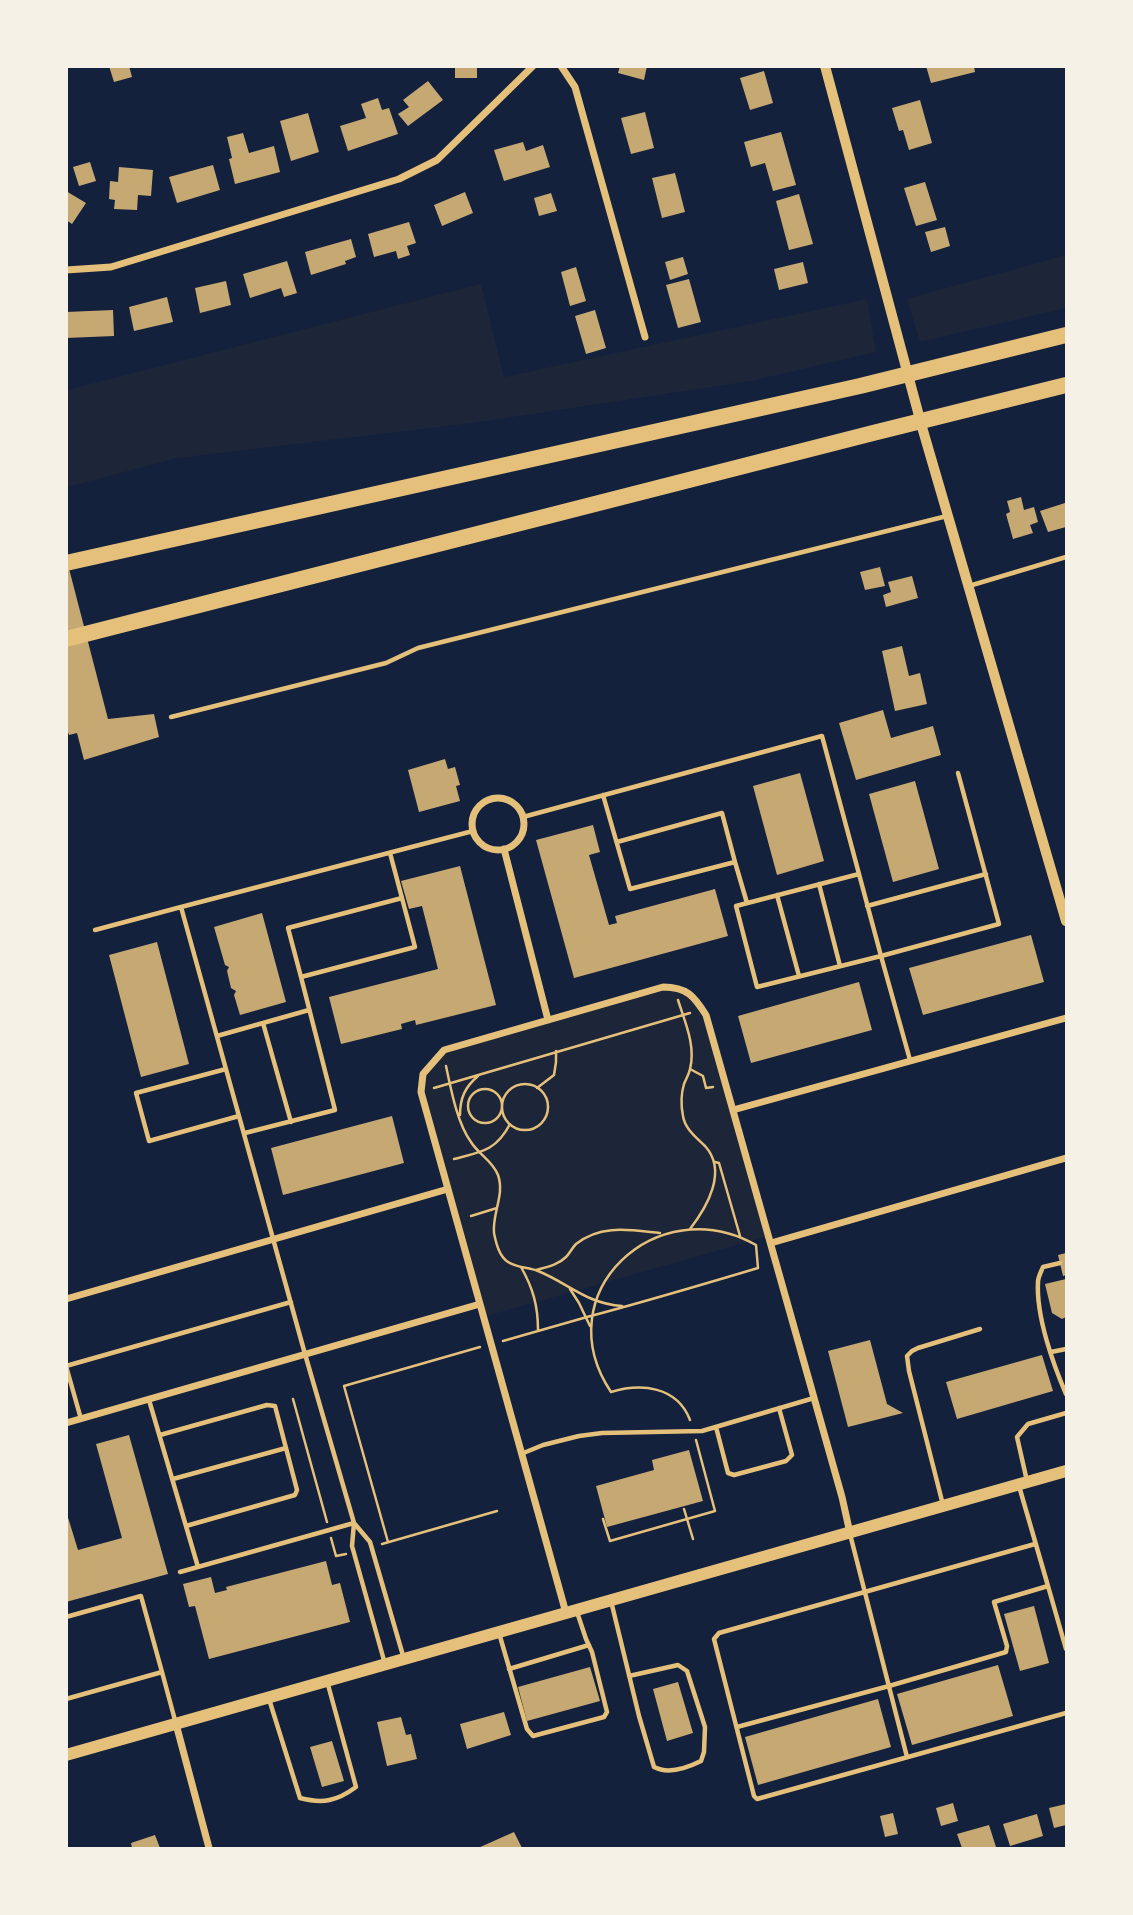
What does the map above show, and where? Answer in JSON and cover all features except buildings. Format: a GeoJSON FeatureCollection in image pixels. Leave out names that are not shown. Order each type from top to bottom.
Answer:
{"type":"FeatureCollection","features":[{"type":"Feature","properties":{"kind":"highway"},"geometry":{"type":"LineString","coordinates":[[66,563],[860,386],[1066,335]]}},
{"type":"Feature","properties":{"kind":"highway"},"geometry":{"type":"LineString","coordinates":[[66,639],[1066,385]]}},
{"type":"Feature","properties":{"kind":"main road"},"geometry":{"type":"LineString","coordinates":[[66,1755],[1066,1471]]}},
{"type":"Feature","properties":{"kind":"street"},"geometry":{"type":"LineString","coordinates":[[66,270],[111,267],[399,179],[437,160],[533,66]]}},
{"type":"Feature","properties":{"kind":"street"},"geometry":{"type":"LineString","coordinates":[[561,66],[575,87],[645,337]]}},
{"type":"Feature","properties":{"kind":"street"},"geometry":{"type":"LineString","coordinates":[[825,66],[922,427],[1066,921]]}},
{"type":"Feature","properties":{"kind":"street"},"geometry":{"type":"LineString","coordinates":[[499,798],[514,803],[523,817],[524,825],[518,840],[503,849],[488,848],[473,831],[472,823],[477,808],[491,799],[499,798]]}},
{"type":"Feature","properties":{"kind":"street"},"geometry":{"type":"LineString","coordinates":[[503,849],[548,1020]]}},
{"type":"Feature","properties":{"kind":"street"},"geometry":{"type":"LineString","coordinates":[[571,1612],[520,1454],[421,1092],[423,1074],[444,1050],[663,987],[677,987],[694,997],[706,1016],[850,1533]]}},
{"type":"Feature","properties":{"kind":"street"},"geometry":{"type":"LineString","coordinates":[[733,1110],[1066,1018]]}},
{"type":"Feature","properties":{"kind":"street"},"geometry":{"type":"LineString","coordinates":[[771,1243],[1066,1158]]}},
{"type":"Feature","properties":{"kind":"street"},"geometry":{"type":"LineString","coordinates":[[66,1299],[448,1189]]}},
{"type":"Feature","properties":{"kind":"street"},"geometry":{"type":"LineString","coordinates":[[66,1423],[480,1304]]}},
{"type":"Feature","properties":{"kind":"street"},"geometry":{"type":"LineString","coordinates":[[176,1724],[209,1849]]}},
{"type":"Feature","properties":{"kind":"lane"},"geometry":{"type":"LineString","coordinates":[[171,717],[386,663],[418,648],[948,516]]}},
{"type":"Feature","properties":{"kind":"lane"},"geometry":{"type":"LineString","coordinates":[[968,586],[1066,557]]}},
{"type":"Feature","properties":{"kind":"lane"},"geometry":{"type":"LineString","coordinates":[[523,817],[822,736],[910,1061]]}},
{"type":"Feature","properties":{"kind":"lane"},"geometry":{"type":"LineString","coordinates":[[859,874],[736,906],[757,987],[999,924],[958,773]]}},
{"type":"Feature","properties":{"kind":"lane"},"geometry":{"type":"LineString","coordinates":[[603,795],[630,889],[735,862]]}},
{"type":"Feature","properties":{"kind":"lane"},"geometry":{"type":"LineString","coordinates":[[617,842],[722,813],[747,903]]}},
{"type":"Feature","properties":{"kind":"lane"},"geometry":{"type":"LineString","coordinates":[[95,930],[473,831]]}},
{"type":"Feature","properties":{"kind":"lane"},"geometry":{"type":"LineString","coordinates":[[301,977],[415,947],[390,853]]}},
{"type":"Feature","properties":{"kind":"lane"},"geometry":{"type":"LineString","coordinates":[[867,906],[986,874]]}},
{"type":"Feature","properties":{"kind":"lane"},"geometry":{"type":"LineString","coordinates":[[819,884],[840,966]]}},
{"type":"Feature","properties":{"kind":"lane"},"geometry":{"type":"LineString","coordinates":[[778,895],[799,976]]}},
{"type":"Feature","properties":{"kind":"lane"},"geometry":{"type":"LineString","coordinates":[[244,1133],[335,1110],[288,928],[402,898]]}},
{"type":"Feature","properties":{"kind":"lane"},"geometry":{"type":"LineString","coordinates":[[181,907],[354,1523],[352,1546],[386,1665]]}},
{"type":"Feature","properties":{"kind":"lane"},"geometry":{"type":"LineString","coordinates":[[217,1036],[309,1010]]}},
{"type":"Feature","properties":{"kind":"lane"},"geometry":{"type":"LineString","coordinates":[[263,1023],[291,1122]]}},
{"type":"Feature","properties":{"kind":"lane"},"geometry":{"type":"LineString","coordinates":[[226,1069],[136,1093],[149,1141],[239,1116]]}},
{"type":"Feature","properties":{"kind":"lane"},"geometry":{"type":"LineString","coordinates":[[1060,1263],[1042,1266],[1038,1281],[1042,1322],[1066,1395]]}},
{"type":"Feature","properties":{"kind":"lane"},"geometry":{"type":"LineString","coordinates":[[81,1419],[66,1366],[291,1302]]}},
{"type":"Feature","properties":{"kind":"lane"},"geometry":{"type":"LineString","coordinates":[[943,1506],[907,1356],[918,1348],[980,1329]]}},
{"type":"Feature","properties":{"kind":"lane"},"geometry":{"type":"LineString","coordinates":[[1051,1352],[1066,1349]]}},
{"type":"Feature","properties":{"kind":"lane"},"geometry":{"type":"LineString","coordinates":[[520,1454],[579,1436],[694,1431],[716,1427],[814,1398]]}},
{"type":"Feature","properties":{"kind":"lane"},"geometry":{"type":"LineString","coordinates":[[149,1399],[198,1567]]}},
{"type":"Feature","properties":{"kind":"lane"},"geometry":{"type":"LineString","coordinates":[[160,1435],[267,1405],[275,1406],[297,1490],[295,1495],[186,1525]]}},
{"type":"Feature","properties":{"kind":"lane"},"geometry":{"type":"LineString","coordinates":[[716,1427],[728,1473],[734,1475],[786,1461],[792,1455],[779,1408]]}},
{"type":"Feature","properties":{"kind":"lane"},"geometry":{"type":"LineString","coordinates":[[1066,1412],[1028,1424],[1017,1437],[1035,1544],[1066,1650]]}},
{"type":"Feature","properties":{"kind":"lane"},"geometry":{"type":"LineString","coordinates":[[173,1479],[286,1448]]}},
{"type":"Feature","properties":{"kind":"lane"},"geometry":{"type":"LineString","coordinates":[[180,1572],[354,1523]]}},
{"type":"Feature","properties":{"kind":"lane"},"geometry":{"type":"LineString","coordinates":[[354,1523],[370,1542],[404,1660]]}},
{"type":"Feature","properties":{"kind":"lane"},"geometry":{"type":"LineString","coordinates":[[850,1533],[908,1757]]}},
{"type":"Feature","properties":{"kind":"lane"},"geometry":{"type":"LineString","coordinates":[[1035,1544],[719,1633],[714,1639],[754,1796],[757,1799],[1066,1713]]}},
{"type":"Feature","properties":{"kind":"lane"},"geometry":{"type":"LineString","coordinates":[[737,1727],[1006,1652],[1007,1646],[994,1602],[1048,1586]]}},
{"type":"Feature","properties":{"kind":"lane"},"geometry":{"type":"LineString","coordinates":[[66,1617],[141,1596],[176,1724]]}},
{"type":"Feature","properties":{"kind":"lane"},"geometry":{"type":"LineString","coordinates":[[611,1601],[629,1676],[654,1768],[662,1771],[673,1770],[701,1761],[705,1752],[705,1727],[687,1671],[678,1665],[629,1676]]}},
{"type":"Feature","properties":{"kind":"lane"},"geometry":{"type":"LineString","coordinates":[[499,1632],[527,1730],[533,1736],[604,1717],[607,1712],[592,1652],[571,1612]]}},
{"type":"Feature","properties":{"kind":"lane"},"geometry":{"type":"LineString","coordinates":[[509,1669],[589,1645]]}},
{"type":"Feature","properties":{"kind":"lane"},"geometry":{"type":"LineString","coordinates":[[66,1699],[162,1672]]}},
{"type":"Feature","properties":{"kind":"lane"},"geometry":{"type":"LineString","coordinates":[[269,1698],[300,1798],[317,1802],[343,1797],[356,1787],[327,1681]]}},
{"type":"Feature","properties":{"kind":"path"},"geometry":{"type":"LineString","coordinates":[[674,987],[690,1041],[691,1069],[684,1084],[683,1120],[693,1135],[707,1148],[713,1162],[714,1180],[710,1200],[690,1229]]}},
{"type":"Feature","properties":{"kind":"path"},"geometry":{"type":"LineString","coordinates":[[421,1092],[702,1009]]}},
{"type":"Feature","properties":{"kind":"path"},"geometry":{"type":"LineString","coordinates":[[444,1050],[449,1083],[463,1128],[471,1144],[491,1161],[498,1176],[501,1192],[494,1224],[500,1253],[507,1261],[536,1270],[596,1301],[625,1306]]}},
{"type":"Feature","properties":{"kind":"path"},"geometry":{"type":"LineString","coordinates":[[537,1088],[554,1075],[556,1051]]}},
{"type":"Feature","properties":{"kind":"path"},"geometry":{"type":"LineString","coordinates":[[691,1069],[703,1076],[706,1088],[713,1087]]}},
{"type":"Feature","properties":{"kind":"path"},"geometry":{"type":"LineString","coordinates":[[460,1119],[460,1103],[465,1089],[481,1073]]}},
{"type":"Feature","properties":{"kind":"path"},"geometry":{"type":"LineString","coordinates":[[537,1088],[523,1084],[510,1091],[502,1104],[500,1115],[491,1122],[475,1120],[468,1111],[472,1095],[482,1089],[493,1091],[498,1094],[502,1104],[505,1118],[510,1124],[524,1130],[531,1129],[544,1121],[547,1114],[547,1099],[537,1088]]}},
{"type":"Feature","properties":{"kind":"path"},"geometry":{"type":"LineString","coordinates":[[454,1160],[493,1147],[510,1124]]}},
{"type":"Feature","properties":{"kind":"path"},"geometry":{"type":"LineString","coordinates":[[713,1162],[719,1163],[740,1236]]}},
{"type":"Feature","properties":{"kind":"path"},"geometry":{"type":"LineString","coordinates":[[471,1216],[497,1208]]}},
{"type":"Feature","properties":{"kind":"path"},"geometry":{"type":"LineString","coordinates":[[536,1270],[554,1265],[586,1237],[601,1231],[617,1229],[663,1234]]}},
{"type":"Feature","properties":{"kind":"path"},"geometry":{"type":"LineString","coordinates":[[603,1519],[610,1541],[715,1511],[686,1410],[674,1398],[643,1386],[611,1392],[601,1377],[594,1358],[592,1329],[596,1301],[606,1277],[643,1243],[663,1234],[690,1229],[713,1230],[740,1236],[757,1245],[758,1268]]}},
{"type":"Feature","properties":{"kind":"path"},"geometry":{"type":"LineString","coordinates":[[521,1267],[534,1294],[538,1311],[538,1331]]}},
{"type":"Feature","properties":{"kind":"path"},"geometry":{"type":"LineString","coordinates":[[569,1289],[592,1329]]}},
{"type":"Feature","properties":{"kind":"path"},"geometry":{"type":"LineString","coordinates":[[293,1399],[336,1556],[354,1552]]}},
{"type":"Feature","properties":{"kind":"path"},"geometry":{"type":"LineString","coordinates":[[684,1509],[693,1539]]}},
{"type":"Feature","properties":{"kind":"path"},"geometry":{"type":"LineString","coordinates":[[371,1547],[497,1511]]}},
{"type":"Feature","properties":{"kind":"shaded area"},"geometry":{"type":"Polygon","coordinates":[[[1066,255],[1066,308],[920,342],[907,299],[1066,255]]]}},
{"type":"Feature","properties":{"kind":"shaded area"},"geometry":{"type":"Polygon","coordinates":[[[481,284],[504,377],[867,299],[876,352],[751,381],[472,423],[177,458],[67,487],[67,390],[481,284]]]}},
{"type":"Feature","properties":{"kind":"shaded area"},"geometry":{"type":"Polygon","coordinates":[[[663,987],[694,997],[706,1015],[769,1236],[483,1317],[421,1092],[423,1074],[444,1050],[663,987]]]}}]}
